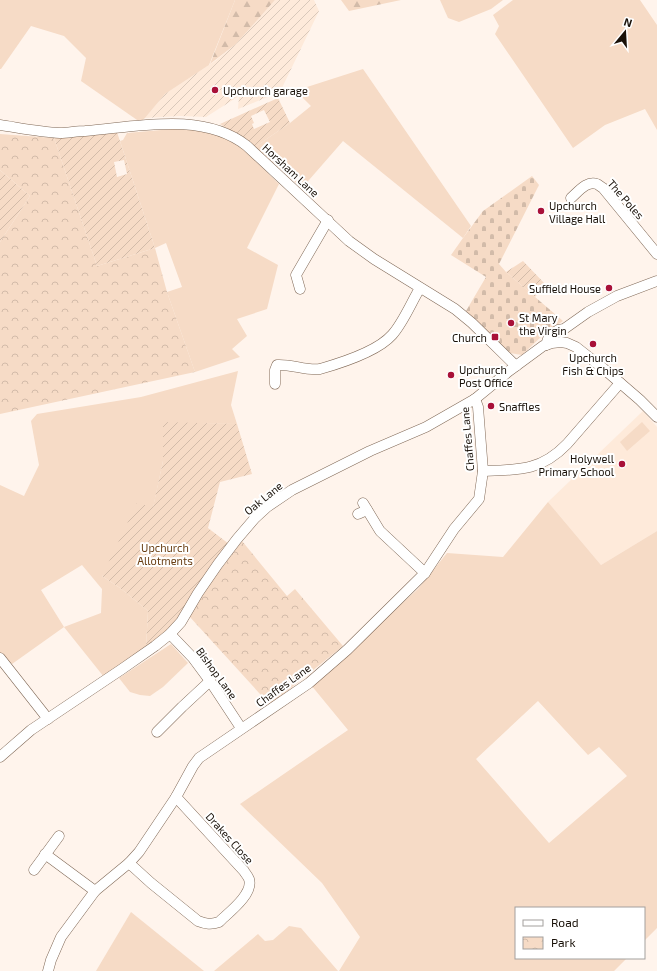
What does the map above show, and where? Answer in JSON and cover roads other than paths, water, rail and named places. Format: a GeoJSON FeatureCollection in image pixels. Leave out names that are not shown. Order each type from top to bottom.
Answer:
{"type":"FeatureCollection","features":[{"type":"Feature","properties":{"kind":"street","name":"Horsham Lane"},"geometry":{"type":"LineString","coordinates":[[0,125],[61,133],[158,124],[180,124],[216,129],[232,136],[247,146],[362,251],[458,311],[516,366]]}},
{"type":"Feature","properties":{"kind":"street","name":"The Poles"},"geometry":{"type":"LineString","coordinates":[[571,198],[589,184],[596,184],[603,188],[657,254]]}},
{"type":"Feature","properties":{"kind":"street"},"geometry":{"type":"LineString","coordinates":[[300,288],[296,275],[328,220]]}},
{"type":"Feature","properties":{"kind":"street"},"geometry":{"type":"LineString","coordinates":[[546,344],[547,340],[558,330],[564,329],[580,317],[622,294],[657,281]]}},
{"type":"Feature","properties":{"kind":"street"},"geometry":{"type":"LineString","coordinates":[[275,384],[275,370],[277,365],[319,369],[358,356],[381,345],[396,330],[420,288]]}},
{"type":"Feature","properties":{"kind":"street"},"geometry":{"type":"LineString","coordinates":[[562,342],[564,329]]}},
{"type":"Feature","properties":{"kind":"street","name":"Oak Lane"},"geometry":{"type":"LineString","coordinates":[[0,757],[24,736],[122,670],[170,634],[181,622],[198,593],[237,539],[255,518],[267,507],[292,490],[370,450],[426,427],[475,399],[509,371],[546,344],[562,342],[572,345],[596,362],[657,417]]}},
{"type":"Feature","properties":{"kind":"street"},"geometry":{"type":"LineString","coordinates":[[483,471],[521,469],[535,466],[550,459],[567,444],[620,383]]}},
{"type":"Feature","properties":{"kind":"street","name":"Chaffes Lane"},"geometry":{"type":"LineString","coordinates":[[48,971],[61,937],[95,891],[129,863],[139,852],[176,797],[199,758],[309,683],[347,650],[425,573],[454,529],[479,499],[483,471],[478,407],[475,399]]}},
{"type":"Feature","properties":{"kind":"street"},"geometry":{"type":"LineString","coordinates":[[363,509],[380,531],[425,573]]}},
{"type":"Feature","properties":{"kind":"street","name":"Bishop Lane"},"geometry":{"type":"LineString","coordinates":[[170,634],[193,658],[241,728]]}},
{"type":"Feature","properties":{"kind":"street"},"geometry":{"type":"LineString","coordinates":[[0,658],[48,719]]}},
{"type":"Feature","properties":{"kind":"street"},"geometry":{"type":"LineString","coordinates":[[157,732],[210,681]]}},
{"type":"Feature","properties":{"kind":"street","name":"Drakes Close"},"geometry":{"type":"LineString","coordinates":[[129,863],[198,921],[206,924],[219,922],[246,896],[250,885],[249,879],[244,871],[176,797]]}},
{"type":"Feature","properties":{"kind":"street"},"geometry":{"type":"LineString","coordinates":[[34,870],[59,836]]}},
{"type":"Feature","properties":{"kind":"street"},"geometry":{"type":"LineString","coordinates":[[45,854],[95,891]]}},
{"type":"Feature","properties":{"kind":"place","name":"Upchurch garage"},"geometry":{"type":"Point","coordinates":[215,90]}},
{"type":"Feature","properties":{"kind":"place","name":"Upchurch Village Hall"},"geometry":{"type":"Point","coordinates":[541,211]}},
{"type":"Feature","properties":{"kind":"place","name":"Suffield House"},"geometry":{"type":"Point","coordinates":[609,288]}},
{"type":"Feature","properties":{"kind":"place","name":"St Mary the Virgin"},"geometry":{"type":"Point","coordinates":[511,323]}},
{"type":"Feature","properties":{"kind":"place","name":"Church"},"geometry":{"type":"Point","coordinates":[495,337]}},
{"type":"Feature","properties":{"kind":"place","name":"Upchurch Fish & Chips"},"geometry":{"type":"Point","coordinates":[593,344]}},
{"type":"Feature","properties":{"kind":"place","name":"Upchurch Post Office"},"geometry":{"type":"Point","coordinates":[451,375]}},
{"type":"Feature","properties":{"kind":"place","name":"Snaffles"},"geometry":{"type":"Point","coordinates":[491,406]}},
{"type":"Feature","properties":{"kind":"place","name":"Holywell Primary School"},"geometry":{"type":"Point","coordinates":[622,464]}},
{"type":"Feature","properties":{"kind":"park label","name":"Upchurch Allotments"},"geometry":{"type":"Point","coordinates":[165,553]}}]}
